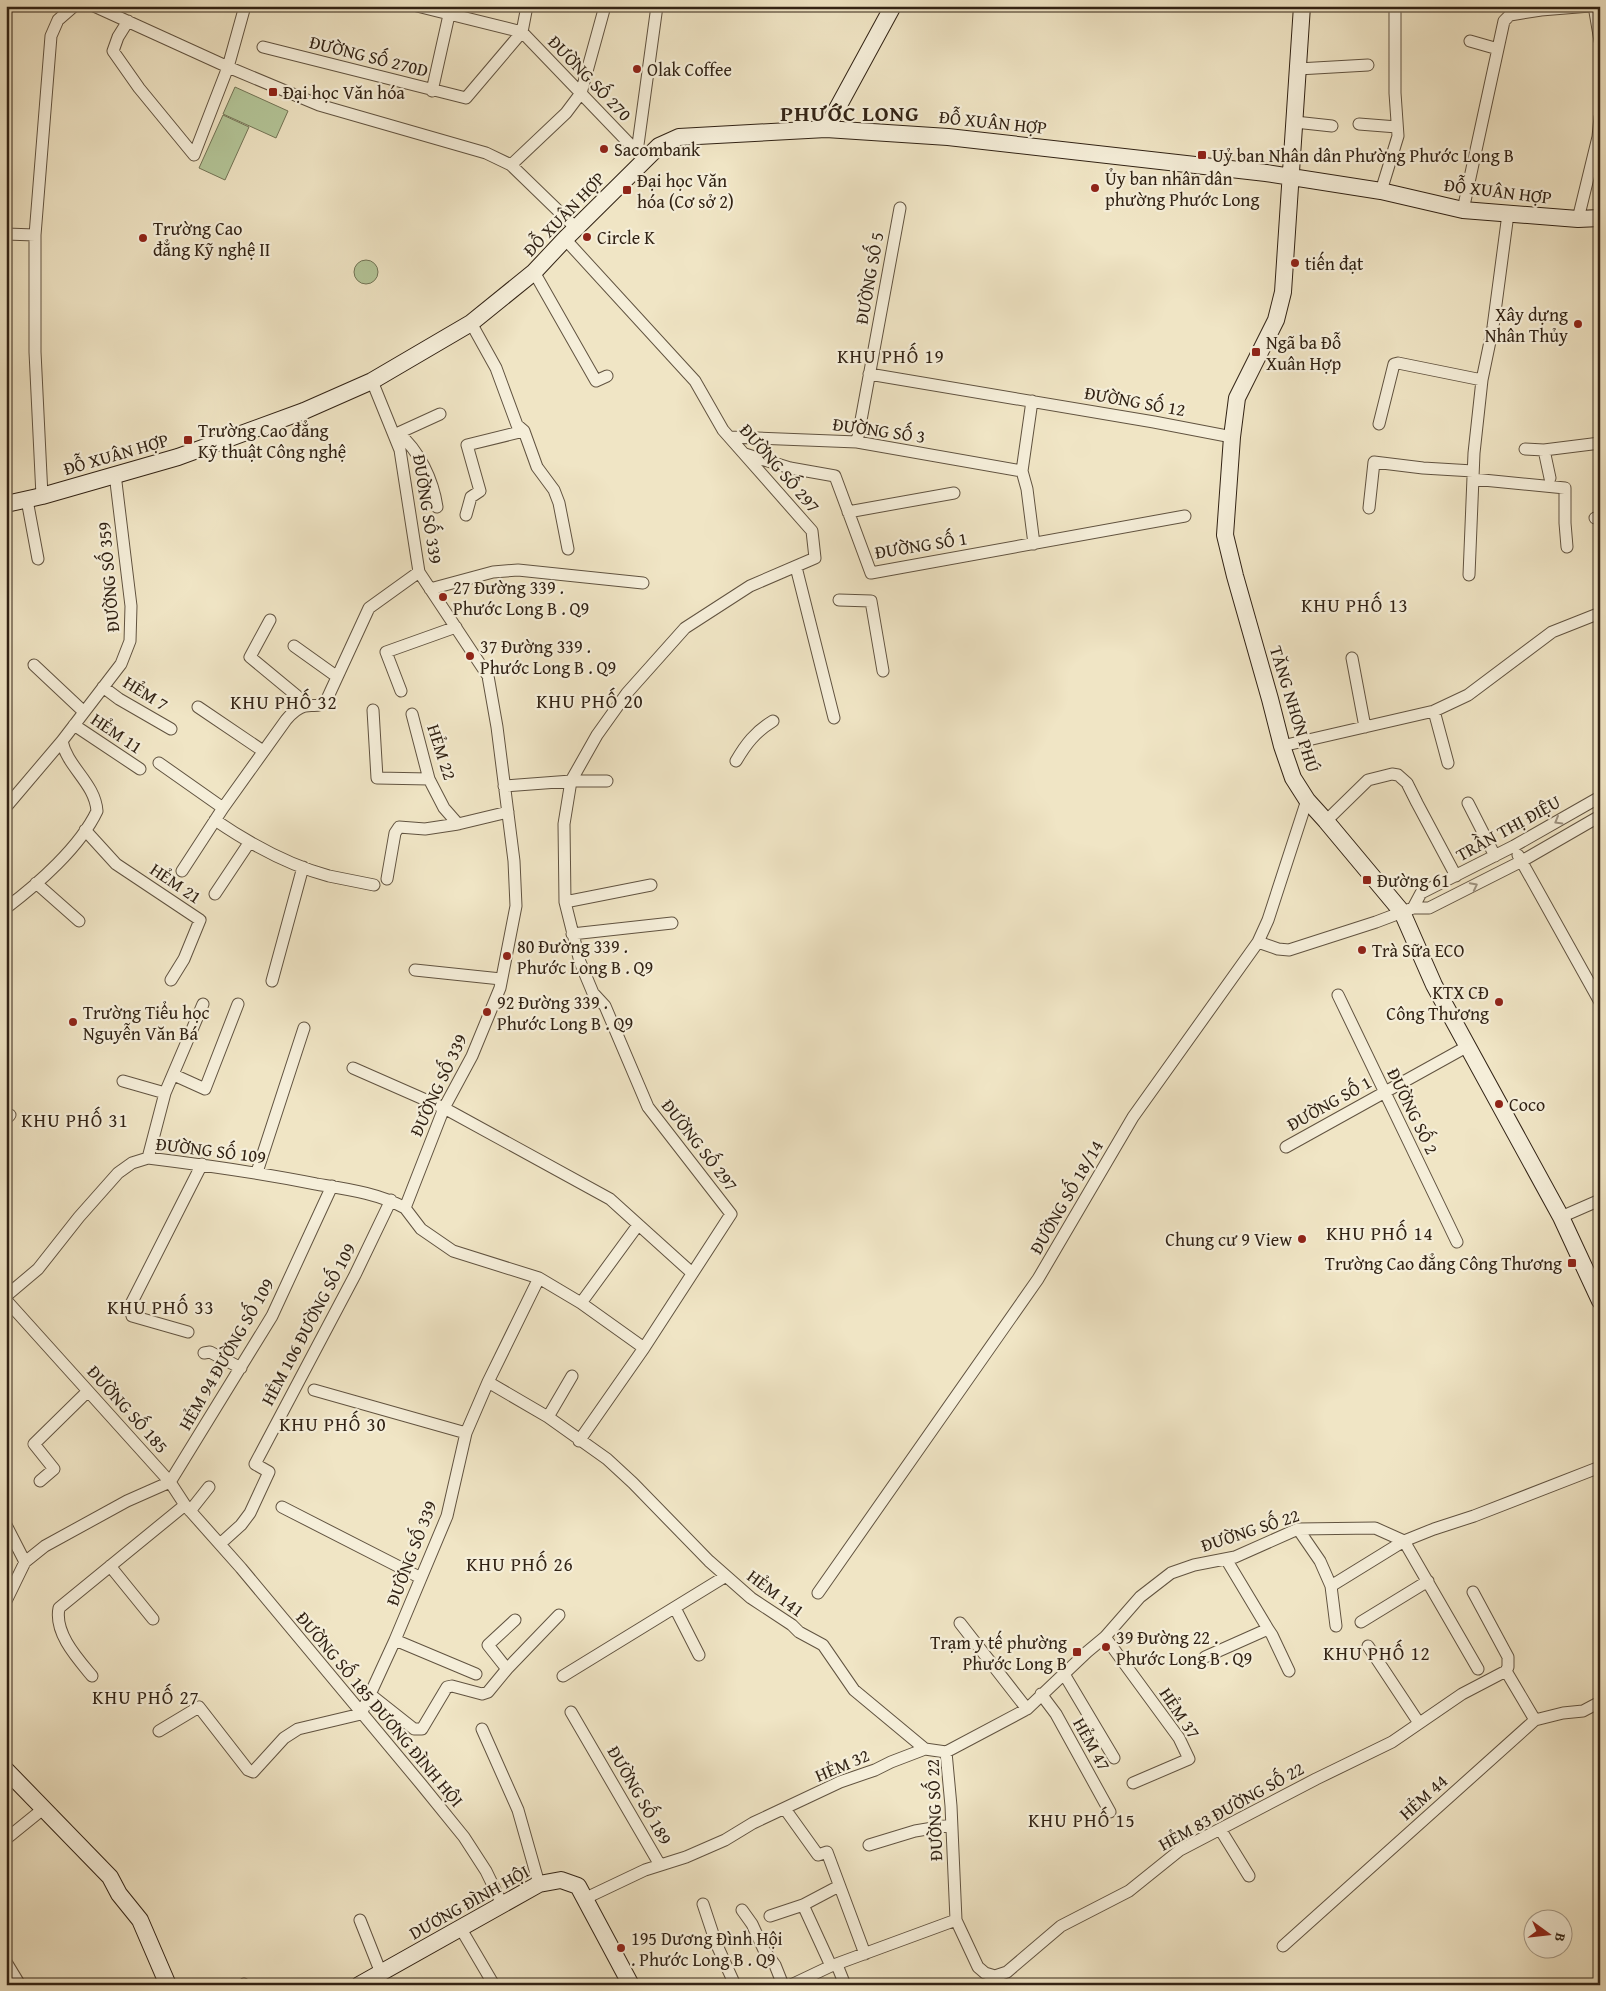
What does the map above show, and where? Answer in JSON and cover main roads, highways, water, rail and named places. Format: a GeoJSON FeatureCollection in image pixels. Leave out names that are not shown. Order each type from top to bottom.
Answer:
{"type":"FeatureCollection","features":[{"type":"Feature","properties":{"kind":"place","name":"Olak Coffee"},"geometry":{"type":"Point","coordinates":[637,69]}},
{"type":"Feature","properties":{"kind":"place","name":"Đại học Văn hóa"},"geometry":{"type":"Point","coordinates":[273,92]}},
{"type":"Feature","properties":{"kind":"place","name":"Sacombank"},"geometry":{"type":"Point","coordinates":[604,149]}},
{"type":"Feature","properties":{"kind":"place","name":"Uỷ ban Nhân dân Phường Phước Long B"},"geometry":{"type":"Point","coordinates":[1202,155]}},
{"type":"Feature","properties":{"kind":"place","name":"Ủy ban nhân dân phường Phước Long"},"geometry":{"type":"Point","coordinates":[1095,188]}},
{"type":"Feature","properties":{"kind":"place","name":"Đại học Văn hóa (Cơ sở 2)"},"geometry":{"type":"Point","coordinates":[627,190]}},
{"type":"Feature","properties":{"kind":"place","name":"Circle K"},"geometry":{"type":"Point","coordinates":[587,237]}},
{"type":"Feature","properties":{"kind":"place","name":"Trường Cao đẳng Kỹ nghệ II"},"geometry":{"type":"Point","coordinates":[143,238]}},
{"type":"Feature","properties":{"kind":"place","name":"tiến đạt"},"geometry":{"type":"Point","coordinates":[1295,263]}},
{"type":"Feature","properties":{"kind":"place","name":"Xây dựng Nhân Thủy"},"geometry":{"type":"Point","coordinates":[1578,324]}},
{"type":"Feature","properties":{"kind":"place","name":"Ngã ba Đỗ Xuân Hợp"},"geometry":{"type":"Point","coordinates":[1256,352]}},
{"type":"Feature","properties":{"kind":"place","name":"Trường Cao đẳng Kỹ thuật Công nghệ"},"geometry":{"type":"Point","coordinates":[188,440]}},
{"type":"Feature","properties":{"kind":"place","name":"27 Đường 339 . Phước Long B . Q9"},"geometry":{"type":"Point","coordinates":[443,597]}},
{"type":"Feature","properties":{"kind":"place","name":"37 Đường 339 . Phước Long B . Q9"},"geometry":{"type":"Point","coordinates":[470,656]}},
{"type":"Feature","properties":{"kind":"place","name":"Đường 61"},"geometry":{"type":"Point","coordinates":[1367,880]}},
{"type":"Feature","properties":{"kind":"place","name":"Trà Sữa ECO"},"geometry":{"type":"Point","coordinates":[1362,950]}},
{"type":"Feature","properties":{"kind":"place","name":"80 Đường 339 . Phước Long B . Q9"},"geometry":{"type":"Point","coordinates":[507,956]}},
{"type":"Feature","properties":{"kind":"place","name":"KTX CĐ Công Thương"},"geometry":{"type":"Point","coordinates":[1499,1002]}},
{"type":"Feature","properties":{"kind":"place","name":"92 Đường 339 . Phước Long B . Q9"},"geometry":{"type":"Point","coordinates":[487,1012]}},
{"type":"Feature","properties":{"kind":"place","name":"Trường Tiểu học Nguyễn Văn Bá"},"geometry":{"type":"Point","coordinates":[73,1022]}},
{"type":"Feature","properties":{"kind":"place","name":"Coco"},"geometry":{"type":"Point","coordinates":[1499,1104]}},
{"type":"Feature","properties":{"kind":"place","name":"Chung cư 9 View"},"geometry":{"type":"Point","coordinates":[1302,1239]}},
{"type":"Feature","properties":{"kind":"place","name":"Trường Cao đẳng Công Thương"},"geometry":{"type":"Point","coordinates":[1572,1263]}},
{"type":"Feature","properties":{"kind":"place","name":"39 Đường 22 . Phước Long B . Q9"},"geometry":{"type":"Point","coordinates":[1106,1647]}},
{"type":"Feature","properties":{"kind":"place","name":"Trạm y tế phường Phước Long B"},"geometry":{"type":"Point","coordinates":[1077,1652]}},
{"type":"Feature","properties":{"kind":"place","name":"195 Dương Đình Hội . Phước Long B . Q9"},"geometry":{"type":"Point","coordinates":[621,1948]}},
{"type":"Feature","properties":{"kind":"district","name":"PHƯỚC LONG"},"geometry":{"type":"Point","coordinates":[850,113]}},
{"type":"Feature","properties":{"kind":"district","name":"KHU PHỐ 19"},"geometry":{"type":"Point","coordinates":[891,356]}},
{"type":"Feature","properties":{"kind":"district","name":"KHU PHỐ 13"},"geometry":{"type":"Point","coordinates":[1355,605]}},
{"type":"Feature","properties":{"kind":"district","name":"KHU PHỐ 20"},"geometry":{"type":"Point","coordinates":[590,701]}},
{"type":"Feature","properties":{"kind":"district","name":"KHU PHỐ 32"},"geometry":{"type":"Point","coordinates":[284,702]}},
{"type":"Feature","properties":{"kind":"district","name":"KHU PHỐ 31"},"geometry":{"type":"Point","coordinates":[75,1120]}},
{"type":"Feature","properties":{"kind":"district","name":"KHU PHỐ 14"},"geometry":{"type":"Point","coordinates":[1380,1233]}},
{"type":"Feature","properties":{"kind":"district","name":"KHU PHỐ 33"},"geometry":{"type":"Point","coordinates":[161,1307]}},
{"type":"Feature","properties":{"kind":"district","name":"KHU PHỐ 30"},"geometry":{"type":"Point","coordinates":[333,1424]}},
{"type":"Feature","properties":{"kind":"district","name":"KHU PHỐ 26"},"geometry":{"type":"Point","coordinates":[520,1564]}},
{"type":"Feature","properties":{"kind":"district","name":"KHU PHỐ 12"},"geometry":{"type":"Point","coordinates":[1377,1653]}},
{"type":"Feature","properties":{"kind":"district","name":"KHU PHỐ 27"},"geometry":{"type":"Point","coordinates":[146,1697]}},
{"type":"Feature","properties":{"kind":"district","name":"KHU PHỐ 15"},"geometry":{"type":"Point","coordinates":[1082,1820]}}]}
